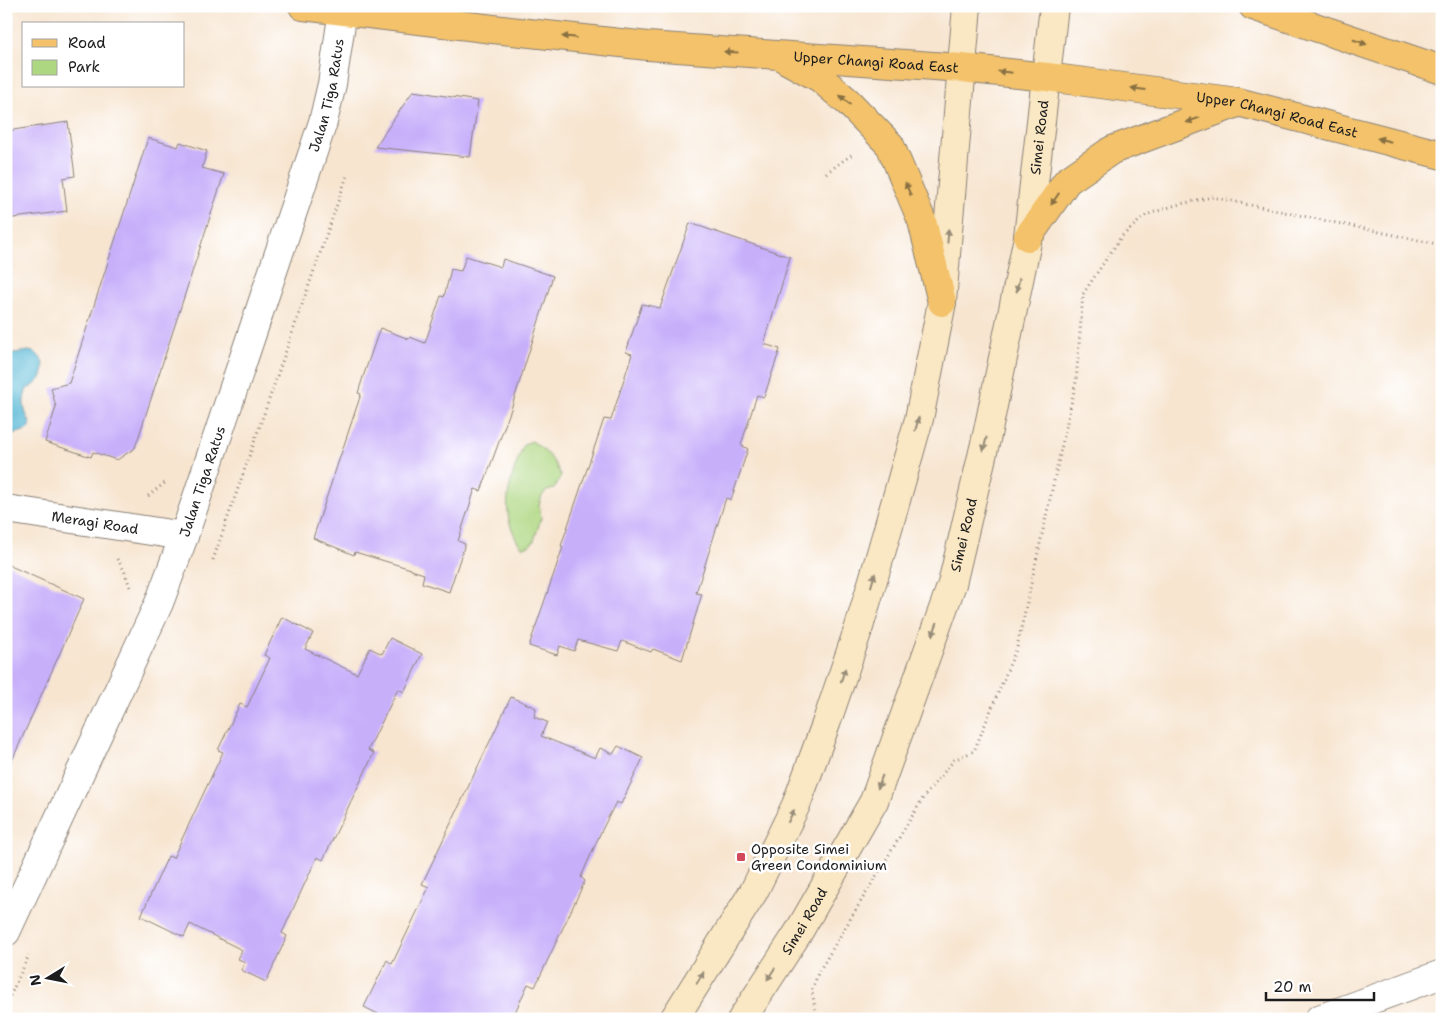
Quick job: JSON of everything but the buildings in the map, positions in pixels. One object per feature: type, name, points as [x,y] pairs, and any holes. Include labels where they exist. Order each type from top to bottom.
[{"type":"main road","name":"Upper Changi Road East","points":[[304,6],[629,44],[962,68],[1238,102],[1442,155]]},
{"type":"main road","points":[[674,1019],[754,891],[800,796],[846,665],[884,544],[919,419],[942,302],[967,6]]},
{"type":"main road","name":"Simei Road","points":[[742,1019],[798,933],[874,800],[952,584],[987,435],[1028,237],[1054,6]]},
{"type":"main road","points":[[1253,6],[1442,70]]},
{"type":"main road","points":[[779,55],[820,78],[854,108],[890,145],[922,221],[942,302]]},
{"type":"main road","points":[[1028,237],[1067,181],[1112,150],[1238,102]]},
{"type":"street","name":"Jalan Tiga Ratus","points":[[6,932],[159,603],[184,536],[323,122],[332,84],[343,10]]},
{"type":"street","name":"Meragi Road","points":[[6,509],[184,536]]},
{"type":"street","points":[[1319,1019],[1442,974]]},
{"type":"path","points":[[817,1019],[812,991],[818,973],[923,798],[954,760],[974,751],[1017,647],[1076,382],[1083,294],[1120,237],[1146,215],[1176,205],[1212,197],[1442,246]]},
{"type":"path","points":[[143,497],[150,496],[168,480]]},
{"type":"path","points":[[112,553],[124,570],[130,588]]},
{"type":"green space","points":[[532,441],[550,456],[561,476],[554,489],[546,491],[542,496],[539,505],[541,518],[534,541],[529,546],[522,547],[516,539],[510,523],[508,511],[509,489],[524,444]]},
{"type":"water","points":[[29,351],[40,357],[44,368],[41,378],[36,384],[27,389],[25,396],[25,409],[30,427],[26,430],[6,435],[6,354]]},
{"type":"place","name":"Opposite Simei Green Condominium","points":[[741,857]]}]
